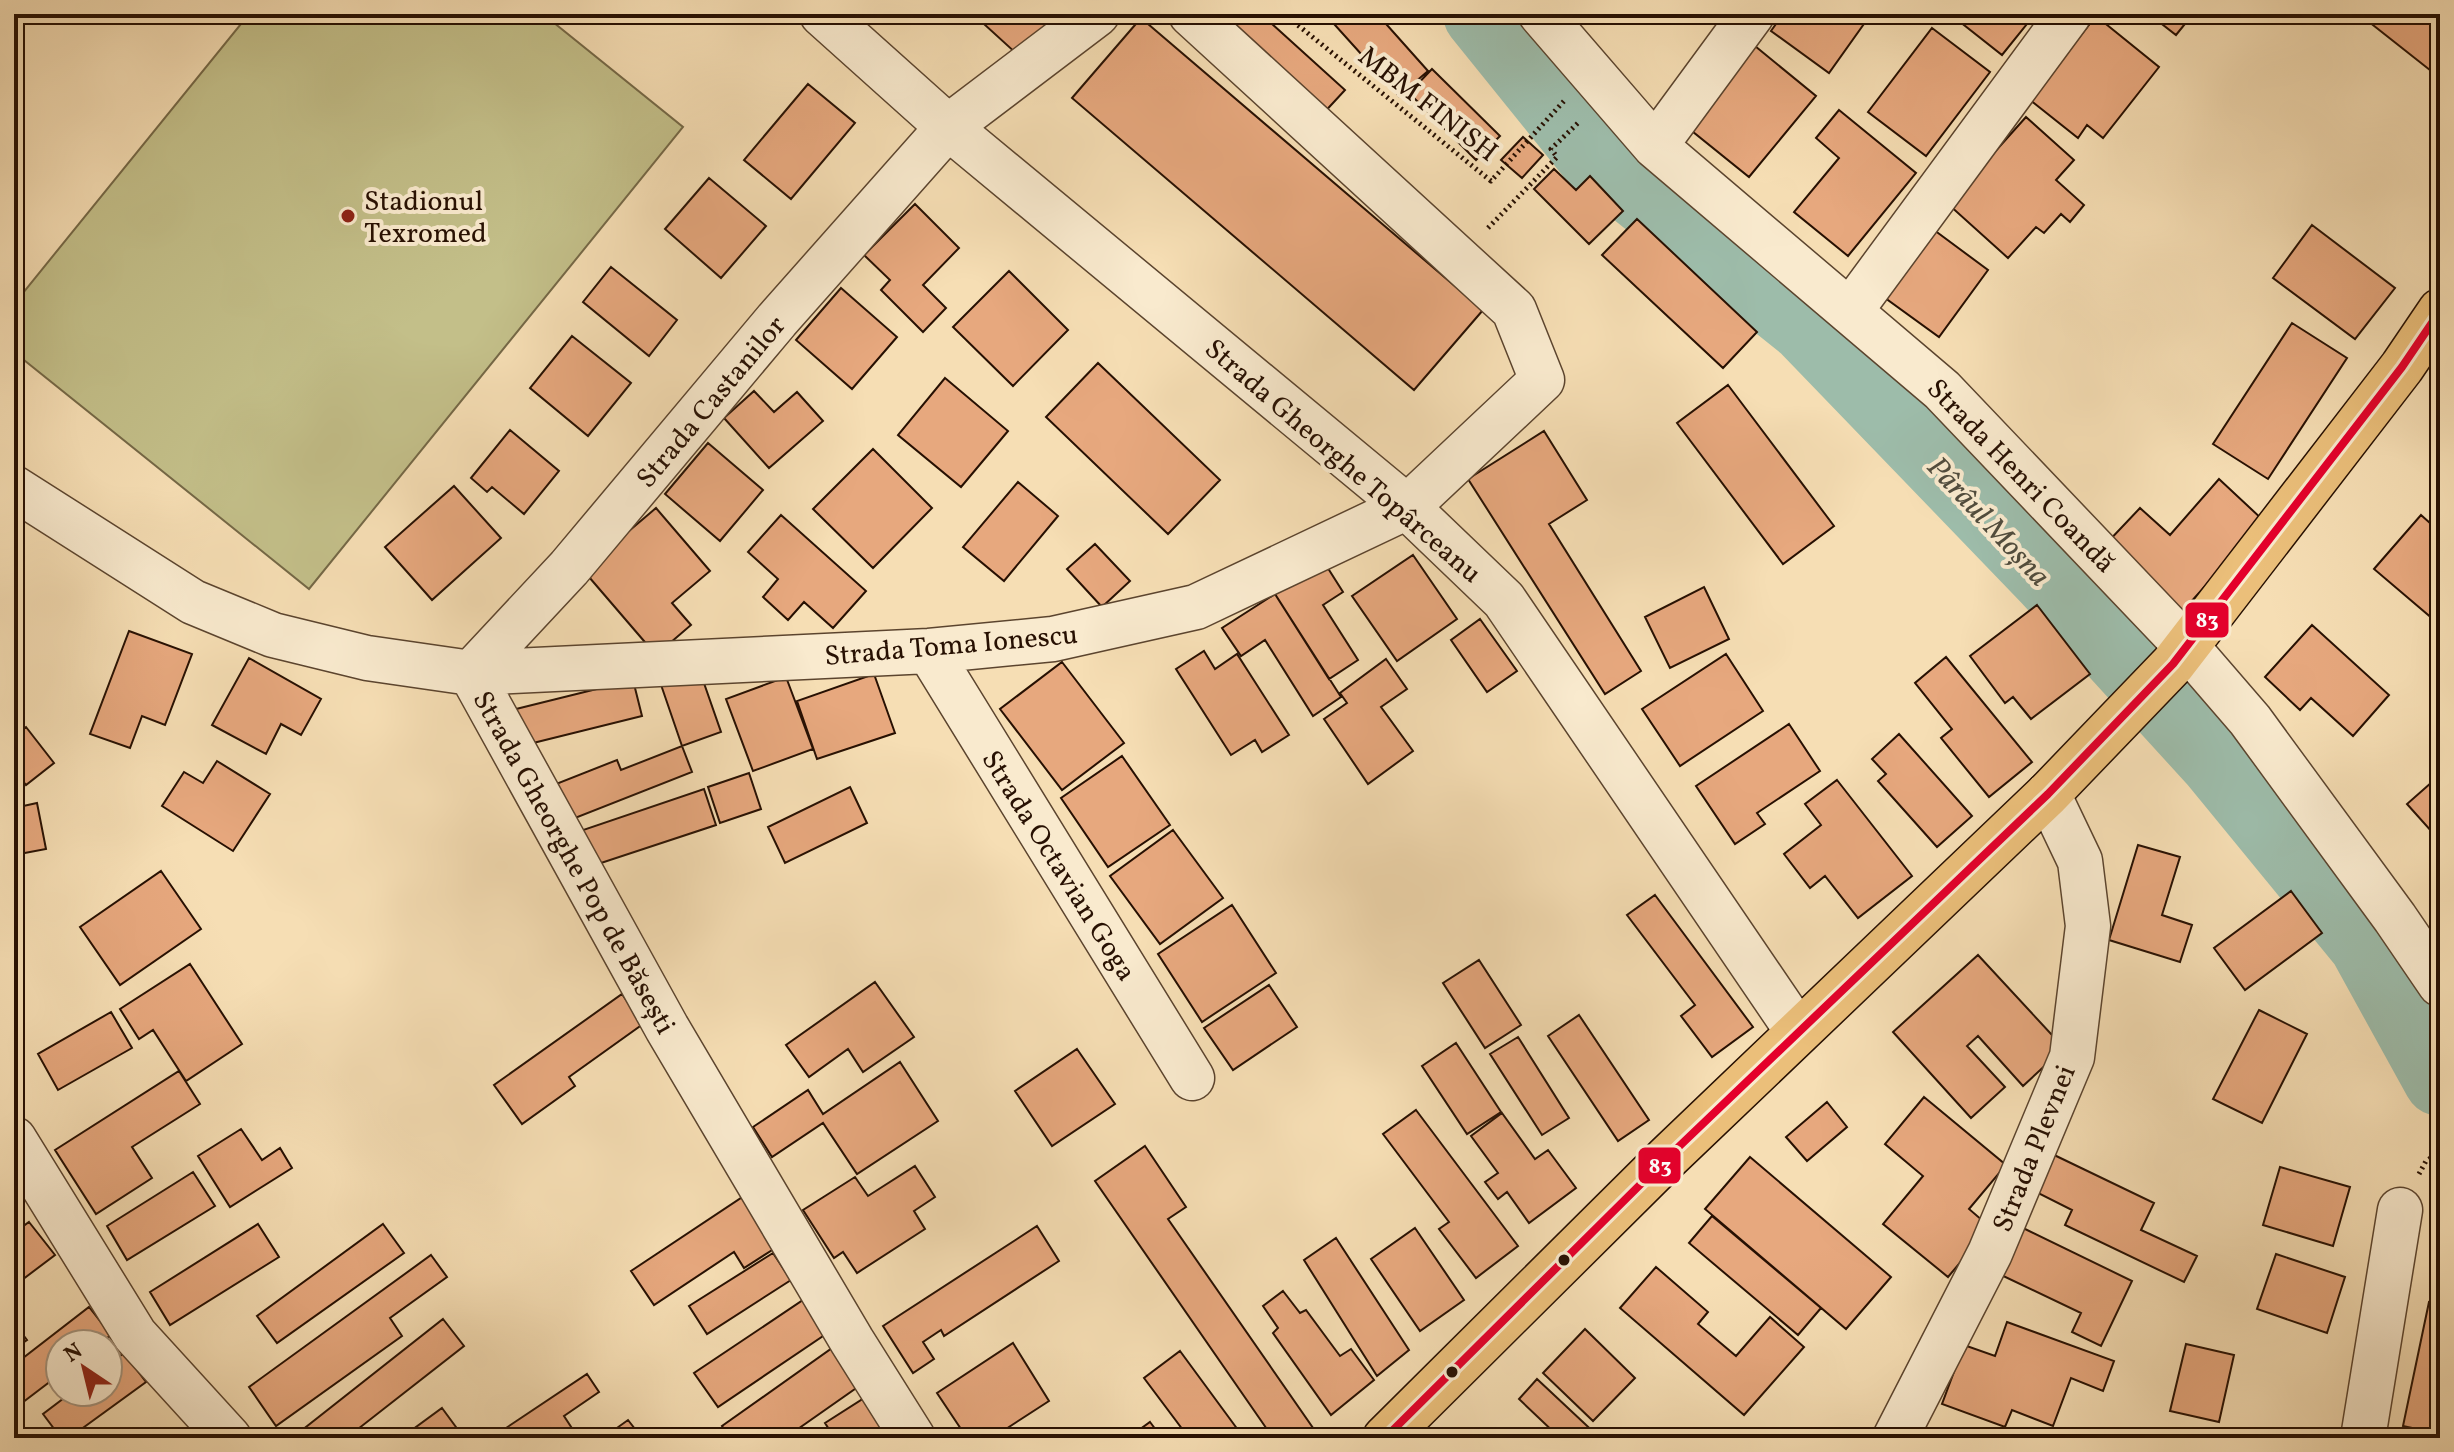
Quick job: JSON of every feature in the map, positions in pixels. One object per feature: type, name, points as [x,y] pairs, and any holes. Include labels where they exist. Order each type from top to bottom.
[{"type":"main road","points":[[1385,1438],[1668,1157],[2048,794],[2180,656],[2402,367],[2440,311]]},
{"type":"street","name":"Strada Gheorghe Topârceanu","points":[[822,14],[948,127],[1407,507],[1504,600],[1798,1032]]},
{"type":"street","name":"Strada Castanilor","points":[[471,673],[569,568],[777,320],[948,127],[1097,14]]},
{"type":"street","name":"Strada Toma Ionescu","points":[[471,673],[929,651],[1053,639],[1196,607],[1407,507],[1542,380],[1514,310],[1191,14]]},
{"type":"street","name":"Strada Henri Coandă","points":[[1541,14],[1655,146],[1942,390],[2180,656],[2250,720],[2440,984]]},
{"type":"street","points":[[1655,146],[1752,14]]},
{"type":"street","points":[[1851,310],[2069,14]]},
{"type":"street","name":"Strada Gheorghe Pop de Băsești","points":[[14,488],[193,602],[273,635],[367,658],[471,673],[667,1028],[852,1341],[913,1438]]},
{"type":"street","name":"Strada Octavian Goga","points":[[929,651],[1192,1078]]},
{"type":"street","name":"Strada Plevnei","points":[[1895,1438],[1990,1253],[2072,1057],[2088,926],[2080,861],[2048,794]]},
{"type":"street","points":[[14,1139],[135,1335],[229,1438]]},
{"type":"street","points":[[2363,1438],[2400,1210]]},
{"type":"path","name":"MBM FINISH","points":[[1284,14],[1491,181],[1564,100]]},
{"type":"path","points":[[1505,211],[1557,157],[1551,149],[1583,118]]},
{"type":"path","points":[[2426,1161],[2440,1152]]},
{"type":"shaded area","name":"Stadionul Texromed","points":[[249,14],[543,14],[683,127],[309,589],[14,352],[14,304]]},
{"type":"building","points":[[973,14],[1056,14],[1018,55]]},
{"type":"building","points":[[1206,14],[1261,14],[1345,90],[1320,117]]},
{"type":"building","points":[[1325,14],[1399,14],[1387,25],[1428,71],[1399,96]]},
{"type":"building","points":[[1783,14],[1871,14],[1829,73],[1771,31]]},
{"type":"building","points":[[1950,14],[2035,14],[2002,55]]},
{"type":"building","points":[[2149,14],[2193,14],[2176,35]]},
{"type":"building","points":[[2359,14],[2440,14],[2440,78]]},
{"type":"building","points":[[2096,16],[2159,67],[2103,138],[2087,125],[2078,138],[2030,100]]},
{"type":"building","points":[[1141,18],[1483,310],[1414,390],[1072,98]]},
{"type":"building","points":[[1932,28],[1990,72],[1926,156],[1868,112]]},
{"type":"building","points":[[1755,46],[1816,96],[1749,177],[1687,127]]},
{"type":"building","points":[[1432,69],[1500,136],[1476,160],[1409,93]]},
{"type":"building","points":[[808,84],[855,123],[791,199],[744,160]]},
{"type":"building","points":[[1839,110],[1916,173],[1848,256],[1794,212],[1839,158],[1816,138]]},
{"type":"building","points":[[2026,117],[2074,160],[2056,180],[2084,205],[2070,222],[2061,214],[2044,233],[2036,227],[2008,258],[1948,204]]},
{"type":"building","points":[[1523,137],[1543,155],[1522,178],[1501,160]]},
{"type":"building","points":[[1554,169],[1576,190],[1590,176],[1623,211],[1589,244],[1534,189]]},
{"type":"building","points":[[709,178],[766,226],[721,278],[665,229]]},
{"type":"building","points":[[915,204],[959,248],[923,285],[946,308],[923,332],[881,290],[890,280],[864,255]]},
{"type":"building","points":[[1637,219],[1757,332],[1723,368],[1602,255]]},
{"type":"building","points":[[2312,225],[2395,288],[2355,339],[2273,278]]},
{"type":"building","points":[[1930,227],[1988,270],[1939,337],[1881,295]]},
{"type":"building","points":[[611,267],[677,320],[649,356],[583,302]]},
{"type":"building","points":[[1009,271],[1068,330],[1013,386],[953,327]]},
{"type":"building","points":[[841,288],[897,337],[852,389],[796,340]]},
{"type":"building","points":[[2292,323],[2347,358],[2268,479],[2213,444]]},
{"type":"building","points":[[572,336],[631,383],[588,436],[530,388]]},
{"type":"building","points":[[1098,363],[1220,480],[1168,534],[1046,417]]},
{"type":"building","points":[[945,378],[1008,431],[961,487],[898,435]]},
{"type":"building","points":[[1728,385],[1834,526],[1783,564],[1677,423]]},
{"type":"building","points":[[754,391],[774,412],[797,392],[823,421],[769,468],[724,418]]},
{"type":"building","points":[[510,430],[559,471],[524,514],[492,487],[487,492],[471,478]]},
{"type":"building","points":[[1544,431],[1587,500],[1549,524],[1641,671],[1605,694],[1468,479]]},
{"type":"building","points":[[708,443],[763,490],[720,541],[665,494]]},
{"type":"building","points":[[873,449],[932,508],[873,568],[813,509]]},
{"type":"building","points":[[2219,479],[2264,521],[2180,614],[2104,546],[2140,508],[2170,535]]},
{"type":"building","points":[[1018,482],[1058,516],[1004,581],[963,547]]},
{"type":"building","points":[[454,486],[501,538],[432,600],[385,547]]},
{"type":"building","points":[[656,508],[710,571],[672,603],[691,625],[656,655],[583,570]]},
{"type":"building","points":[[781,515],[866,591],[833,628],[804,602],[788,620],[763,597],[778,579],[748,552]]},
{"type":"building","points":[[2421,515],[2440,532],[2440,625],[2374,569]]},
{"type":"building","points":[[1095,544],[1130,581],[1102,607],[1067,569]]},
{"type":"building","points":[[1413,555],[1457,619],[1397,661],[1352,596]]},
{"type":"building","points":[[1324,562],[1343,592],[1323,605],[1358,660],[1329,679],[1275,594]]},
{"type":"building","points":[[1704,587],[1729,639],[1670,668],[1645,617]]},
{"type":"building","points":[[1275,594],[1341,697],[1313,716],[1265,640],[1241,656],[1222,628]]},
{"type":"building","points":[[2037,605],[2090,674],[2031,719],[2013,697],[2005,703],[1970,656]]},
{"type":"building","points":[[1480,619],[1517,671],[1487,692],[1451,640]]},
{"type":"building","points":[[2312,625],[2389,695],[2353,736],[2311,698],[2300,710],[2265,677]]},
{"type":"building","points":[[129,631],[192,654],[165,725],[142,716],[130,748],[90,734]]},
{"type":"building","points":[[1204,651],[1215,669],[1237,654],[1289,735],[1262,752],[1255,740],[1231,755],[1176,669]]},
{"type":"building","points":[[1726,654],[1763,711],[1680,766],[1642,709]]},
{"type":"building","points":[[1946,657],[2032,762],[1989,797],[1941,738],[1952,729],[1915,683]]},
{"type":"building","points":[[249,658],[321,699],[301,735],[281,724],[266,754],[212,725]]},
{"type":"building","points":[[1386,659],[1407,689],[1381,707],[1413,751],[1368,784],[1324,719],[1347,703],[1340,693]]},
{"type":"building","points":[[1062,662],[1124,743],[1062,790],[1000,709]]},
{"type":"building","points":[[698,666],[721,732],[682,746],[659,679]]},
{"type":"building","points":[[874,674],[895,733],[817,759],[797,701]]},
{"type":"building","points":[[786,677],[813,749],[753,771],[726,699]]},
{"type":"building","points":[[633,680],[642,716],[521,746],[512,710]]},
{"type":"building","points":[[1789,724],[1820,771],[1757,813],[1765,824],[1735,844],[1696,786]]},
{"type":"building","points":[[26,727],[54,763],[26,785],[14,773],[14,735]]},
{"type":"building","points":[[1899,734],[1972,816],[1937,847],[1878,781],[1886,774],[1872,759]]},
{"type":"building","points":[[682,746],[692,772],[570,820],[556,784],[617,760],[621,770]]},
{"type":"building","points":[[1122,756],[1170,825],[1108,867],[1061,798]]},
{"type":"building","points":[[217,761],[270,794],[233,851],[162,806],[184,772],[203,783]]},
{"type":"building","points":[[749,773],[761,809],[720,823],[708,787]]},
{"type":"building","points":[[2440,775],[2440,841],[2407,804]]},
{"type":"building","points":[[1837,780],[1912,876],[1858,918],[1825,876],[1810,888],[1784,854],[1821,825],[1805,804]]},
{"type":"building","points":[[850,787],[867,823],[785,863],[768,827]]},
{"type":"building","points":[[704,789],[716,825],[595,865],[583,830]]},
{"type":"building","points":[[37,803],[46,849],[14,855],[14,808]]},
{"type":"building","points":[[1173,830],[1223,898],[1160,944],[1110,876]]},
{"type":"building","points":[[2138,845],[2180,857],[2162,915],[2192,925],[2180,962],[2109,940]]},
{"type":"building","points":[[161,871],[201,929],[120,985],[80,927]]},
{"type":"building","points":[[2291,891],[2322,933],[2245,990],[2214,948]]},
{"type":"building","points":[[1655,895],[1753,1027],[1712,1057],[1681,1016],[1695,1005],[1627,915]]},
{"type":"building","points":[[1232,905],[1276,973],[1202,1022],[1158,954]]},
{"type":"building","points":[[1978,955],[2064,1048],[2023,1086],[1978,1036],[1967,1046],[2005,1087],[1971,1118],[1893,1032]]},
{"type":"building","points":[[1479,960],[1521,1025],[1485,1048],[1443,983]]},
{"type":"building","points":[[190,964],[242,1044],[186,1081],[153,1030],[139,1039],[120,1009]]},
{"type":"building","points":[[875,982],[914,1037],[863,1072],[848,1049],[809,1077],[786,1045]]},
{"type":"building","points":[[1269,985],[1297,1027],[1233,1070],[1204,1028]]},
{"type":"building","points":[[622,994],[643,1024],[569,1077],[575,1086],[522,1124],[494,1085]]},
{"type":"building","points":[[2259,1010],[2307,1034],[2262,1123],[2213,1099]]},
{"type":"building","points":[[111,1012],[132,1048],[58,1090],[38,1054]]},
{"type":"building","points":[[1579,1015],[1649,1120],[1618,1141],[1548,1036]]},
{"type":"building","points":[[1518,1037],[1569,1118],[1542,1135],[1490,1054]]},
{"type":"building","points":[[1456,1043],[1501,1112],[1467,1134],[1422,1066]]},
{"type":"building","points":[[1077,1049],[1115,1104],[1052,1146],[1015,1091]]},
{"type":"building","points":[[900,1062],[938,1121],[857,1174],[823,1123],[772,1157],[753,1127],[808,1090],[823,1114]]},
{"type":"building","points":[[179,1071],[200,1104],[132,1147],[152,1178],[96,1214],[55,1150]]},
{"type":"building","points":[[1924,1097],[2006,1165],[1969,1209],[1990,1227],[1948,1277],[1883,1224],[1923,1176],[1885,1144]]},
{"type":"building","points":[[1827,1102],[1847,1127],[1807,1161],[1786,1137]]},
{"type":"building","points":[[1416,1110],[1518,1246],[1476,1278],[1439,1229],[1449,1222],[1383,1134]]},
{"type":"building","points":[[1502,1113],[1535,1159],[1548,1150],[1576,1188],[1529,1223],[1507,1192],[1498,1199],[1485,1182],[1498,1173],[1471,1136]]},
{"type":"building","points":[[241,1129],[262,1160],[280,1148],[292,1168],[230,1207],[198,1156]]},
{"type":"building","points":[[1145,1146],[1186,1207],[1168,1219],[1320,1438],[1267,1438],[1271,1435],[1095,1181]]},
{"type":"building","points":[[2050,1153],[2154,1203],[2141,1230],[2197,1256],[2184,1282],[2065,1225],[2072,1210],[2032,1190]]},
{"type":"building","points":[[1750,1157],[1891,1277],[1846,1329],[1705,1209]]},
{"type":"building","points":[[915,1166],[935,1197],[914,1211],[925,1229],[857,1273],[843,1252],[834,1258],[803,1210],[855,1177],[868,1196]]},
{"type":"building","points":[[2280,1167],[2350,1187],[2333,1246],[2263,1225]]},
{"type":"building","points":[[193,1172],[215,1206],[127,1260],[107,1226]]},
{"type":"building","points":[[744,1196],[777,1247],[744,1268],[734,1252],[654,1305],[631,1271]]},
{"type":"building","points":[[1712,1216],[1821,1308],[1798,1335],[1689,1243]]},
{"type":"building","points":[[29,1222],[55,1255],[14,1286],[14,1233]]},
{"type":"building","points":[[258,1224],[279,1257],[170,1325],[150,1292]]},
{"type":"building","points":[[383,1224],[404,1253],[277,1343],[257,1316]]},
{"type":"building","points":[[1037,1226],[1059,1261],[944,1336],[941,1330],[923,1342],[934,1359],[913,1373],[883,1326]]},
{"type":"building","points":[[2021,1227],[2132,1281],[2101,1346],[2072,1332],[2081,1313],[1999,1274]]},
{"type":"building","points":[[1415,1228],[1464,1300],[1420,1331],[1371,1259]]},
{"type":"building","points":[[1336,1238],[1409,1350],[1377,1376],[1304,1260]]},
{"type":"building","points":[[773,1253],[791,1280],[707,1334],[689,1306]]},
{"type":"building","points":[[2276,1254],[2345,1277],[2327,1333],[2257,1309]]},
{"type":"building","points":[[431,1255],[447,1277],[390,1318],[402,1336],[276,1426],[249,1387]]},
{"type":"building","points":[[1656,1267],[1708,1312],[1698,1324],[1736,1356],[1770,1317],[1804,1347],[1744,1415],[1620,1308]]},
{"type":"building","points":[[1283,1291],[1300,1313],[1306,1310],[1340,1356],[1351,1349],[1374,1380],[1331,1415],[1273,1333],[1278,1328],[1263,1306]]},
{"type":"building","points":[[806,1298],[829,1332],[718,1407],[694,1373]]},
{"type":"building","points":[[2429,1302],[2440,1304],[2440,1434],[2403,1426]]},
{"type":"building","points":[[89,1307],[106,1328],[62,1328]]},
{"type":"building","points":[[443,1319],[464,1346],[349,1436],[351,1438],[292,1438]]},
{"type":"building","points":[[2007,1322],[2114,1361],[2103,1391],[2071,1378],[2053,1426],[2012,1410],[2005,1427],[1942,1404],[1964,1345],[1995,1356]]},
{"type":"building","points":[[14,1323],[27,1340],[14,1349]]},
{"type":"building","points":[[1585,1329],[1635,1378],[1593,1421],[1543,1373]]},
{"type":"building","points":[[44,1342],[44,1386],[14,1409],[14,1365]]},
{"type":"building","points":[[1013,1343],[1049,1401],[992,1438],[967,1438],[937,1393]]},
{"type":"building","points":[[2186,1344],[2234,1355],[2219,1422],[2170,1411]]},
{"type":"building","points":[[835,1346],[862,1384],[785,1438],[730,1438],[722,1426]]},
{"type":"building","points":[[1180,1351],[1241,1434],[1236,1438],[1189,1438],[1144,1378]]},
{"type":"building","points":[[124,1353],[146,1382],[124,1398]]},
{"type":"building","points":[[587,1374],[599,1392],[564,1416],[577,1436],[574,1438],[491,1438]]},
{"type":"building","points":[[1537,1379],[1600,1438],[1560,1438],[1519,1399]]},
{"type":"building","points":[[869,1395],[896,1438],[826,1438],[832,1434],[825,1423]]},
{"type":"building","points":[[51,1408],[110,1408],[69,1438],[61,1438],[43,1414]]},
{"type":"building","points":[[442,1408],[464,1438],[401,1438]]},
{"type":"building","points":[[628,1420],[642,1438],[603,1438]]},
{"type":"building","points":[[1150,1422],[1162,1438],[1128,1438]]},
{"type":"waterway","name":"Pârâul Moșna","points":[[1480,14],[1596,158],[1806,326],[2048,577],[2216,761],[2365,943],[2440,1079]]},
{"type":"transit line","name":"83","points":[[1385,1438],[1668,1157],[2048,794],[2173,664],[2402,367],[2440,311]]},
{"type":"place","name":"Stadionul Texromed","points":[[348,216]]}]
